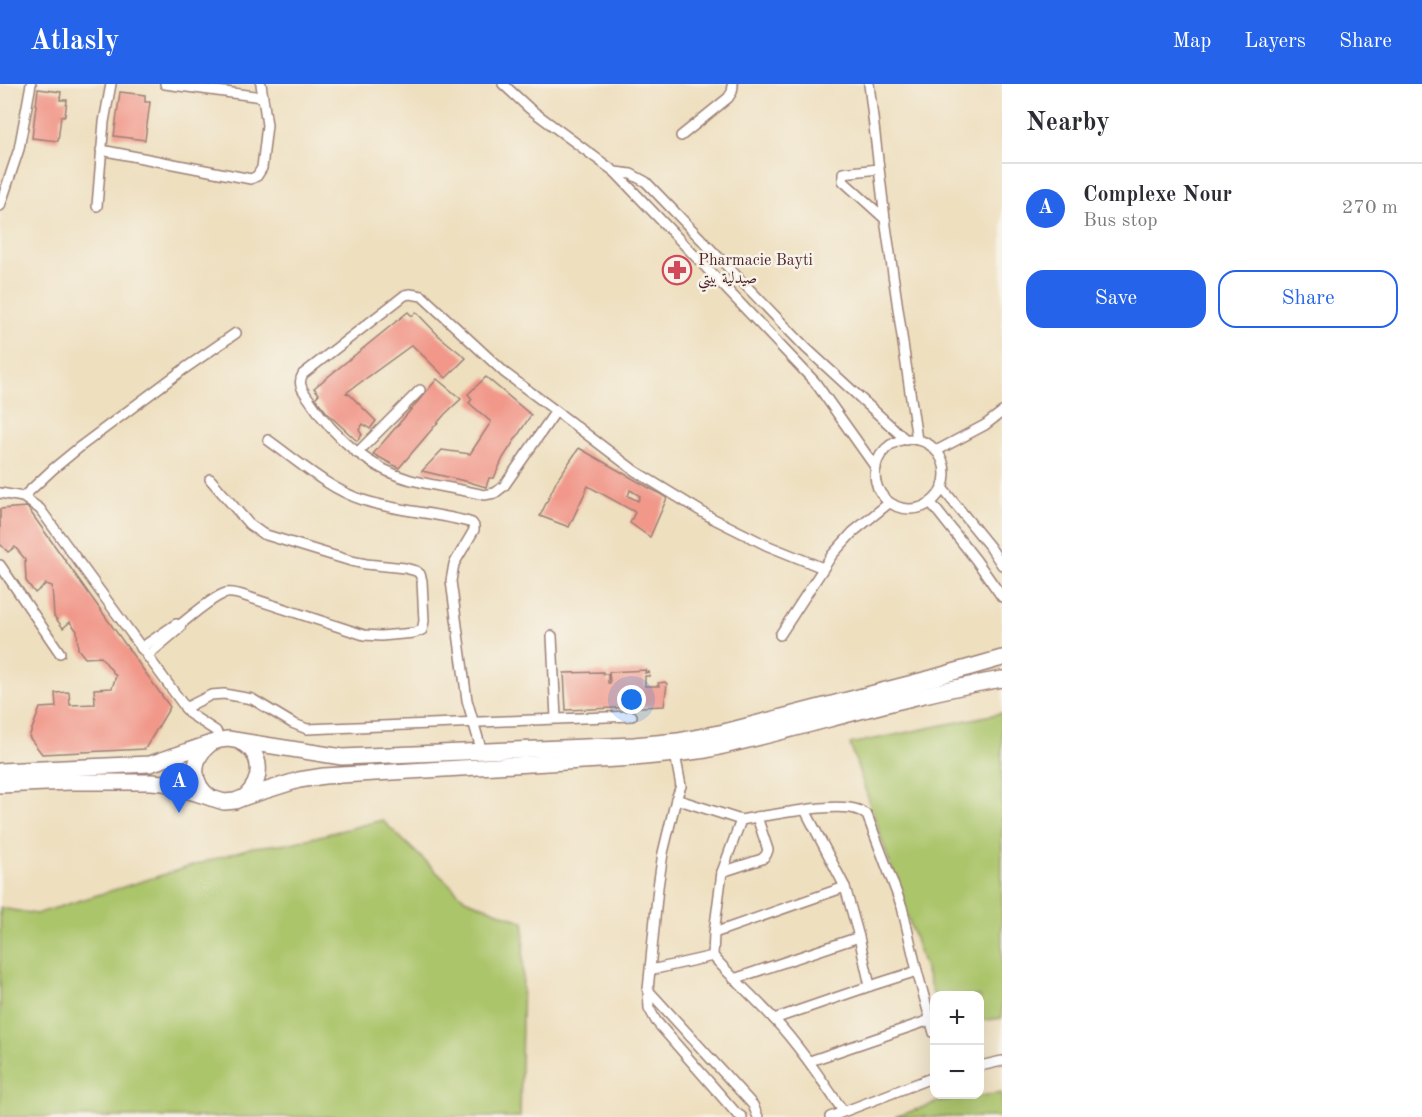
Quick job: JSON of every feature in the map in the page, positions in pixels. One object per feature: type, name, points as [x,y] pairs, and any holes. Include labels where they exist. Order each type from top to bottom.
[{"type":"main road","points":[[0,771],[150,764],[228,739],[342,757],[634,745],[678,741],[702,737],[1002,658]]},
{"type":"main road","points":[[0,785],[151,782],[164,783],[224,802],[235,801],[299,780],[324,776],[675,754],[729,745],[928,694],[1002,679]]},
{"type":"main road","points":[[237,740],[250,748],[255,755],[259,770],[255,785],[245,797]]},
{"type":"main road","points":[[213,799],[202,790],[195,771],[202,751],[216,741]]},
{"type":"street","points":[[0,206],[2,193],[19,149],[31,84]]},
{"type":"street","points":[[97,206],[104,122],[111,84]]},
{"type":"street","points":[[165,84],[262,97]]},
{"type":"street","points":[[101,150],[251,178],[257,176],[262,168],[267,125],[261,84]]},
{"type":"street","points":[[503,84],[530,109],[615,172],[815,382],[876,468]]},
{"type":"street","points":[[681,136],[729,98],[732,84]]},
{"type":"street","points":[[869,84],[878,169],[917,440]]},
{"type":"street","points":[[878,169],[843,173],[842,176],[843,181],[885,219]]},
{"type":"street","points":[[615,172],[631,174],[646,182],[806,348],[906,440]]},
{"type":"street","points":[[672,233],[685,223]]},
{"type":"street","points":[[556,411],[504,486],[489,495],[408,479],[390,472],[357,453],[314,407],[301,386],[300,380],[306,372],[405,295],[422,296],[505,373],[556,411],[635,471],[712,518],[766,545],[823,568]]},
{"type":"street","points":[[22,497],[81,446],[236,333]]},
{"type":"street","points":[[357,453],[420,390]]},
{"type":"street","points":[[936,451],[984,425],[1002,412]]},
{"type":"street","points":[[268,440],[344,493],[387,507],[472,523],[474,530],[454,564],[451,581],[467,700],[483,752]]},
{"type":"street","points":[[917,440],[936,451],[942,460],[945,470],[943,489],[931,503],[917,509],[907,509],[898,507],[882,496],[877,487],[876,468],[879,457],[896,442],[917,440]]},
{"type":"street","points":[[141,648],[229,592],[364,635],[414,633],[422,630],[424,626],[422,581],[420,574],[416,571],[351,561],[263,534],[249,524],[210,479]]},
{"type":"street","points":[[943,489],[1002,565]]},
{"type":"street","points":[[0,493],[22,497],[40,509],[185,708],[190,714],[216,731],[216,741]]},
{"type":"street","points":[[780,635],[832,555],[853,532],[889,502]]},
{"type":"street","points":[[931,503],[1002,597]]},
{"type":"street","points":[[0,565],[60,653]]},
{"type":"street","points":[[147,656],[180,628],[181,624]]},
{"type":"street","points":[[552,636],[556,718]]},
{"type":"street","points":[[185,708],[211,695],[224,694],[252,699],[292,723],[307,729],[632,716]]},
{"type":"street","points":[[675,754],[681,786],[663,853],[658,887],[648,990],[649,1008],[656,1021],[736,1113],[742,1117]]},
{"type":"street","points":[[676,800],[741,820],[805,810],[840,808],[858,810],[867,815],[902,908],[930,1020],[810,1061]]},
{"type":"street","points":[[805,810],[845,887],[870,986]]},
{"type":"street","points":[[722,872],[762,859],[766,855],[768,850],[757,817]]},
{"type":"street","points":[[741,820],[722,872],[713,956],[774,1018],[810,1061],[843,1111]]},
{"type":"street","points":[[714,933],[845,887]]},
{"type":"street","points":[[734,979],[859,937]]},
{"type":"street","points":[[651,970],[713,956]]},
{"type":"street","points":[[774,1018],[917,971]]},
{"type":"street","points":[[648,990],[753,1105],[758,1117]]},
{"type":"street","points":[[984,1064],[1002,1061]]},
{"type":"street","points":[[830,1117],[930,1078]]},
{"type":"green space","points":[[1002,713],[1002,1018],[984,1020],[984,991],[932,991],[850,744]]},
{"type":"green space","points":[[382,820],[465,899],[524,922],[520,1117],[0,1117],[0,908],[36,914],[253,847],[292,843]]},
{"type":"green space","points":[[1002,1093],[1002,1117],[895,1117],[941,1101],[984,1099],[984,1095]]},
{"type":"building","points":[[38,89],[61,92],[60,100],[67,100],[65,116],[61,116],[58,141],[32,138]]},
{"type":"building","points":[[120,92],[145,95],[145,102],[150,102],[145,140],[114,136]]},
{"type":"building","points":[[408,312],[412,316],[416,312],[439,336],[466,358],[446,378],[412,345],[346,393],[376,421],[370,429],[363,424],[359,430],[362,435],[357,441],[328,414],[315,398],[319,394],[314,388]]},
{"type":"building","points":[[486,377],[531,415],[503,458],[494,478],[489,478],[486,487],[422,471],[442,450],[470,454],[491,422],[469,403],[472,399],[468,394]]},
{"type":"building","points":[[437,379],[461,399],[445,414],[399,468],[373,454]]},
{"type":"building","points":[[579,448],[667,498],[650,537],[630,523],[635,512],[588,486],[569,527],[540,516],[557,480]],"holes":[[[630,490],[640,496],[638,501],[628,496]]]},
{"type":"building","points":[[27,507],[170,707],[145,749],[42,754],[29,737],[40,708],[56,707],[55,693],[69,692],[70,705],[95,704],[94,689],[112,688],[116,676],[101,657],[85,658],[78,649],[77,631],[70,622],[63,628],[54,616],[52,586],[46,584],[35,593],[26,581],[25,559],[15,547],[8,552],[0,544],[0,509]]},
{"type":"building","points":[[646,670],[645,673],[649,672],[650,676],[645,676],[645,686],[659,686],[658,683],[665,682],[667,684],[664,706],[566,710],[564,673],[603,672],[603,674],[608,674],[608,683],[610,683],[609,672]]},
{"type":"place","name":"Pharmacie Bayti صيدلية بيتي","points":[[677,270]]},
{"type":"place","name":"Complexe Nour","points":[[179,813]]}]
